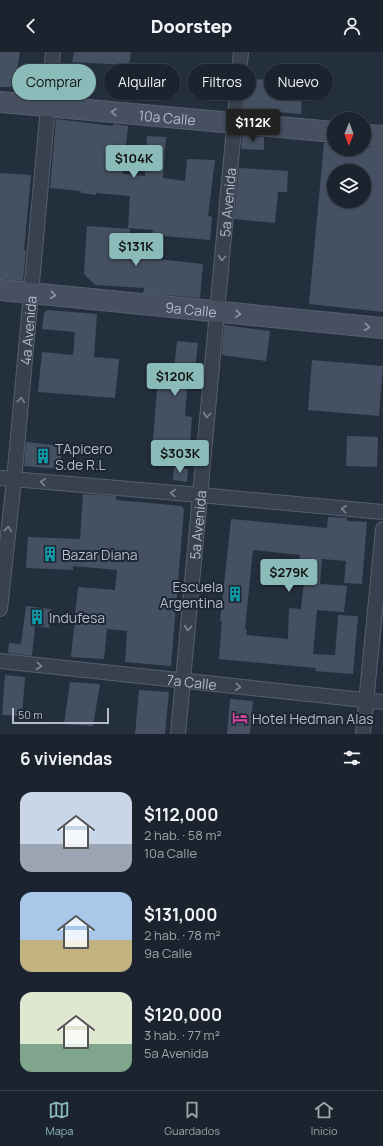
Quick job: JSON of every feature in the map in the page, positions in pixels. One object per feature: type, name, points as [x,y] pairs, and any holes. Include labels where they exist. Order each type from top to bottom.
[{"type":"main road","name":"10a Calle","points":[[0,102],[327,131]]},
{"type":"main road","points":[[371,135],[383,136]]},
{"type":"main road","name":"9a Calle","points":[[0,290],[383,328]]},
{"type":"street","name":"4a Avenida","points":[[0,610],[7,479],[31,293],[53,52]]},
{"type":"street","name":"5a Avenida","points":[[178,734],[241,52]]},
{"type":"street","points":[[7,479],[383,512]]},
{"type":"street","points":[[362,734],[383,529]]},
{"type":"street","name":"7a Calle","points":[[0,661],[383,702]]},
{"type":"building","points":[[0,52],[20,52],[18,64],[12,64],[12,87],[0,87]]},
{"type":"building","points":[[74,52],[131,52],[129,64],[72,62]]},
{"type":"building","points":[[256,79],[264,80],[264,100],[302,100],[301,114],[244,109],[245,100],[256,100]]},
{"type":"building","points":[[56,119],[113,126],[113,124],[128,126],[123,174],[145,176],[147,136],[166,137],[163,178],[185,181],[187,159],[215,160],[208,216],[212,217],[210,240],[152,235],[153,230],[128,228],[130,196],[96,193],[96,195],[81,193],[81,191],[50,188]]},
{"type":"building","points":[[242,135],[264,137],[264,150],[241,149]]},
{"type":"building","points":[[324,143],[327,143],[327,156],[371,156],[371,147],[383,147],[383,312],[309,304]]},
{"type":"building","points":[[239,168],[288,171],[287,192],[278,192],[275,223],[234,219]]},
{"type":"building","points":[[0,173],[31,175],[24,250],[26,250],[23,281],[0,279]]},
{"type":"building","points":[[87,226],[130,229],[129,256],[203,264],[200,298],[143,293],[144,288],[95,285],[84,274]]},
{"type":"building","points":[[47,310],[97,314],[94,357],[119,359],[115,398],[38,392],[42,352],[73,355],[75,332],[42,329],[44,313]]},
{"type":"building","points":[[224,325],[270,331],[266,361],[222,355]]},
{"type":"building","points":[[177,341],[198,343],[194,377],[188,376],[185,416],[192,417],[190,442],[153,440],[158,376],[173,377]]},
{"type":"building","points":[[312,360],[383,366],[379,416],[308,410]]},
{"type":"building","points":[[347,436],[378,437],[377,467],[346,466]]},
{"type":"building","name":"TApicero S.de R.L","points":[[26,442],[62,446],[60,469],[24,466]]},
{"type":"building","points":[[174,467],[188,469],[187,482],[173,480]]},
{"type":"building","points":[[83,494],[116,496],[116,500],[182,506],[184,510],[171,666],[125,662],[127,631],[107,629],[104,659],[71,657],[78,587],[115,590],[117,570],[73,566],[73,570],[26,568],[28,537],[80,539]]},
{"type":"building","points":[[328,517],[347,518],[347,521],[367,522],[362,584],[344,583],[346,561],[322,559],[320,584],[347,586],[344,612],[317,610],[313,654],[335,655],[338,615],[358,616],[353,674],[315,671],[316,668],[219,659],[222,621],[220,621],[231,519],[327,528]],"holes":[[[253,550],[300,555],[297,580],[304,581],[301,609],[289,608],[288,639],[246,635],[247,629],[245,629]]]},
{"type":"building","points":[[26,606],[51,609],[49,628],[35,626],[32,656],[8,653],[9,643],[21,644]]},
{"type":"building","points":[[5,675],[25,677],[22,716],[2,715]]},
{"type":"building","points":[[70,682],[100,684],[93,726],[64,724]]},
{"type":"building","points":[[139,690],[169,692],[165,734],[135,734]]},
{"type":"building","name":"Hotel Hedman Alas","points":[[230,699],[253,701],[250,734],[227,734]]},
{"type":"place","name":"TApicero S.de R.L","points":[[43,456]]},
{"type":"place","name":"Bazar Diana","points":[[50,554]]},
{"type":"place","name":"Escuela Argentina","points":[[235,594]]},
{"type":"place","name":"Indufesa","points":[[37,617]]},
{"type":"place","name":"Hotel Hedman Alas","points":[[240,718]]}]
